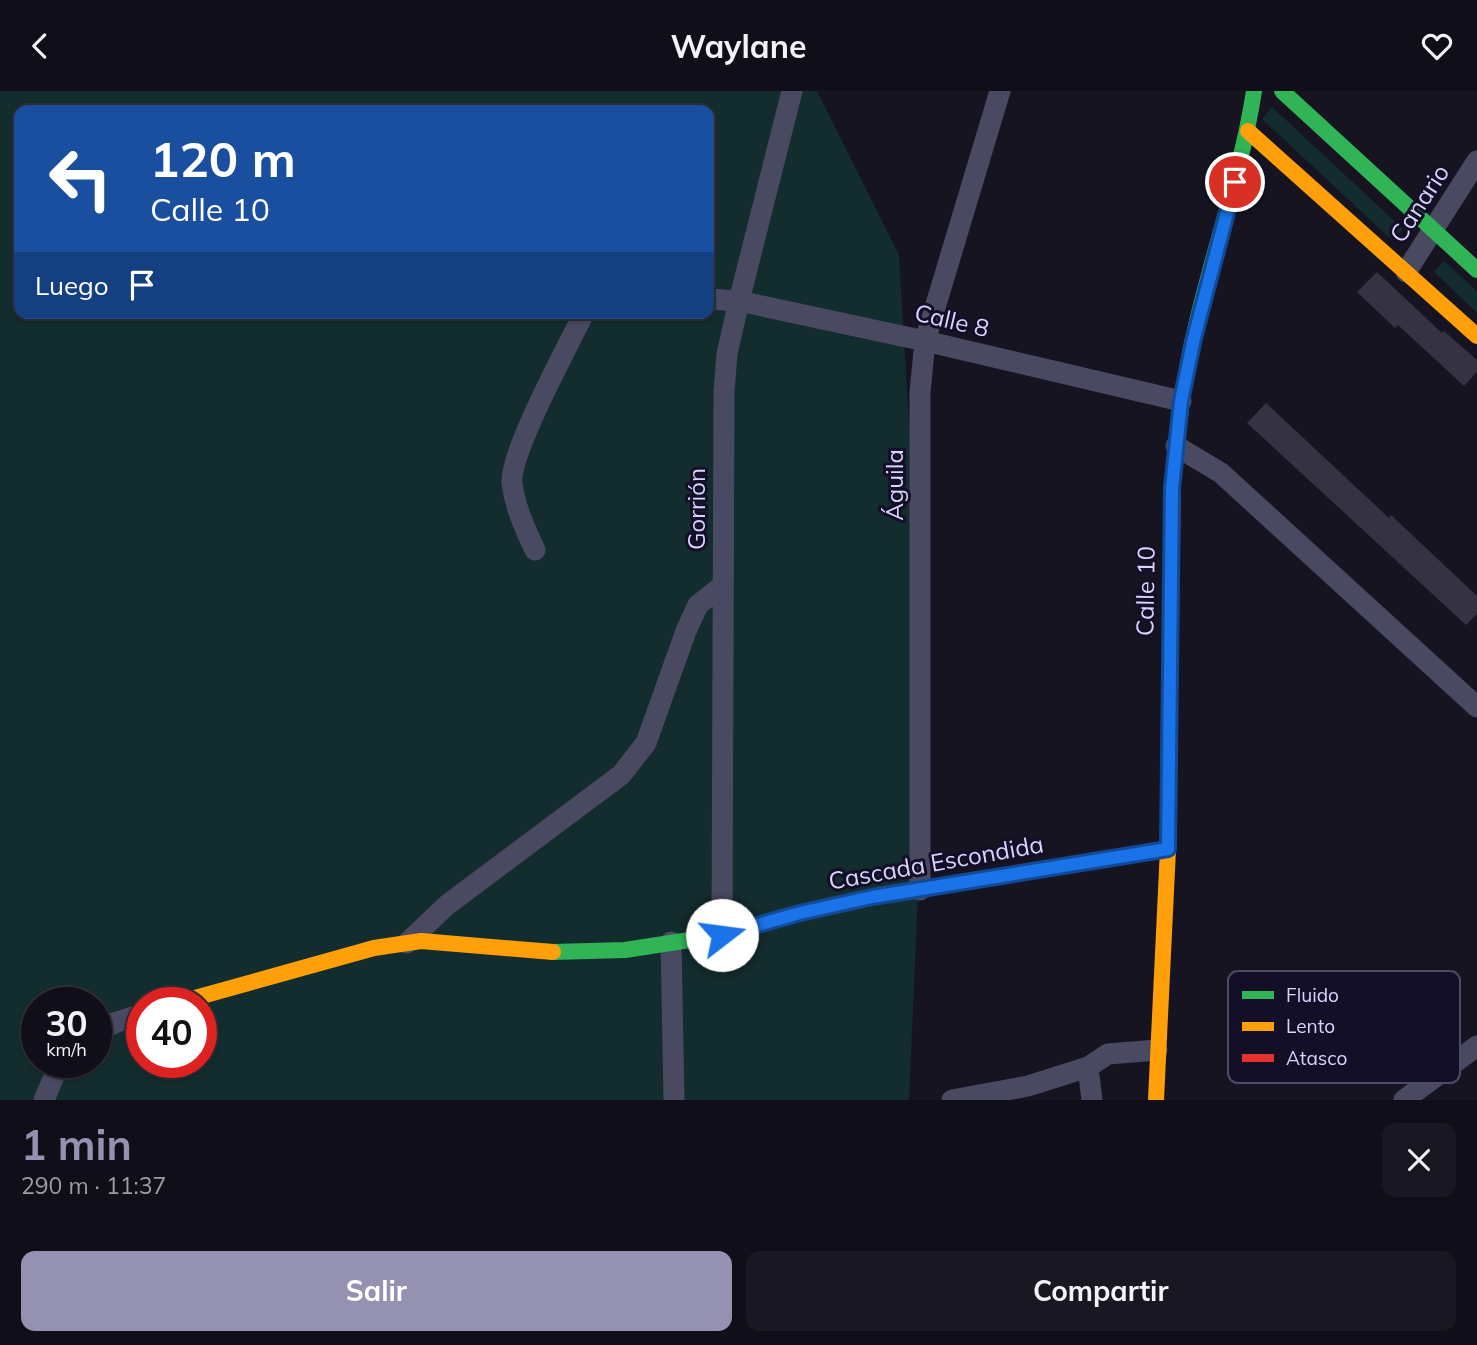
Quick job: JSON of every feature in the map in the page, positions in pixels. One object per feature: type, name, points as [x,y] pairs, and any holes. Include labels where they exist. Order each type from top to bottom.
[{"type":"street","name":"Gorrión","points":[[722,935],[722,586],[724,391],[727,354],[792,91]]},
{"type":"street","name":"Águila","points":[[920,890],[920,392],[925,341],[1000,91]]},
{"type":"street","name":"Calle 10","points":[[1156,1100],[1168,849],[1172,488],[1176,446],[1181,401],[1194,338],[1248,131],[1254,91]]},
{"type":"street","points":[[1282,91],[1477,270]]},
{"type":"street","points":[[1248,131],[1477,335]]},
{"type":"street","name":"Canario","points":[[1406,272],[1477,161]]},
{"type":"street","name":"Calle 8","points":[[714,299],[739,301],[925,341],[1181,401]]},
{"type":"street","points":[[535,550],[519,515],[511,481],[517,453],[580,319]]},
{"type":"street","points":[[1176,446],[1221,473],[1477,707]]},
{"type":"street","points":[[407,943],[447,905],[621,775],[646,743],[698,605],[722,586]]},
{"type":"street","name":"Cascada Escondida","points":[[217,992],[374,948],[407,943],[421,941],[549,953],[625,950],[722,935],[800,913],[920,890],[1168,849]]},
{"type":"street","points":[[671,942],[674,1100]]},
{"type":"street","points":[[1460,1059],[1477,1046]]},
{"type":"street","points":[[952,1100],[1028,1086],[1088,1067],[1108,1053],[1157,1050]]},
{"type":"street","points":[[1088,1067],[1092,1100]]},
{"type":"street","points":[[44,1100],[53,1078]]},
{"type":"street","points":[[1404,1100],[1427,1083]]},
{"type":"green space","points":[[0,91],[817,91],[899,255],[926,711],[909,1100],[0,1100]]},
{"type":"green space","points":[[1272,107],[1403,229],[1392,240],[1262,119]]},
{"type":"green space","points":[[1444,261],[1477,291],[1477,313],[1434,272]]},
{"type":"building","points":[[1377,272],[1442,333],[1444,331],[1477,360],[1477,372],[1464,386],[1398,325],[1395,328],[1357,292]]},
{"type":"building","points":[[1266,403],[1477,596],[1477,614],[1466,625],[1247,423]]},
{"type":"traffic: fast","points":[[1173,481],[1189,357],[1242,154],[1254,91]]},
{"type":"traffic: fast","points":[[1282,91],[1477,270]]},
{"type":"traffic: fast","points":[[553,952],[625,950],[722,935],[800,913],[872,897],[1168,849]]},
{"type":"traffic: slow","points":[[1248,131],[1477,336]]},
{"type":"traffic: slow","points":[[1156,1100],[1168,849],[1169,763]]},
{"type":"traffic: slow","points":[[217,992],[374,948],[421,941],[553,952]]},
{"type":"traffic: jam","points":[[1169,763],[1173,481]]},
{"type":"route","points":[[722,935],[800,913],[872,897],[1168,849],[1172,488],[1181,401],[1194,338],[1235,182]]}]
